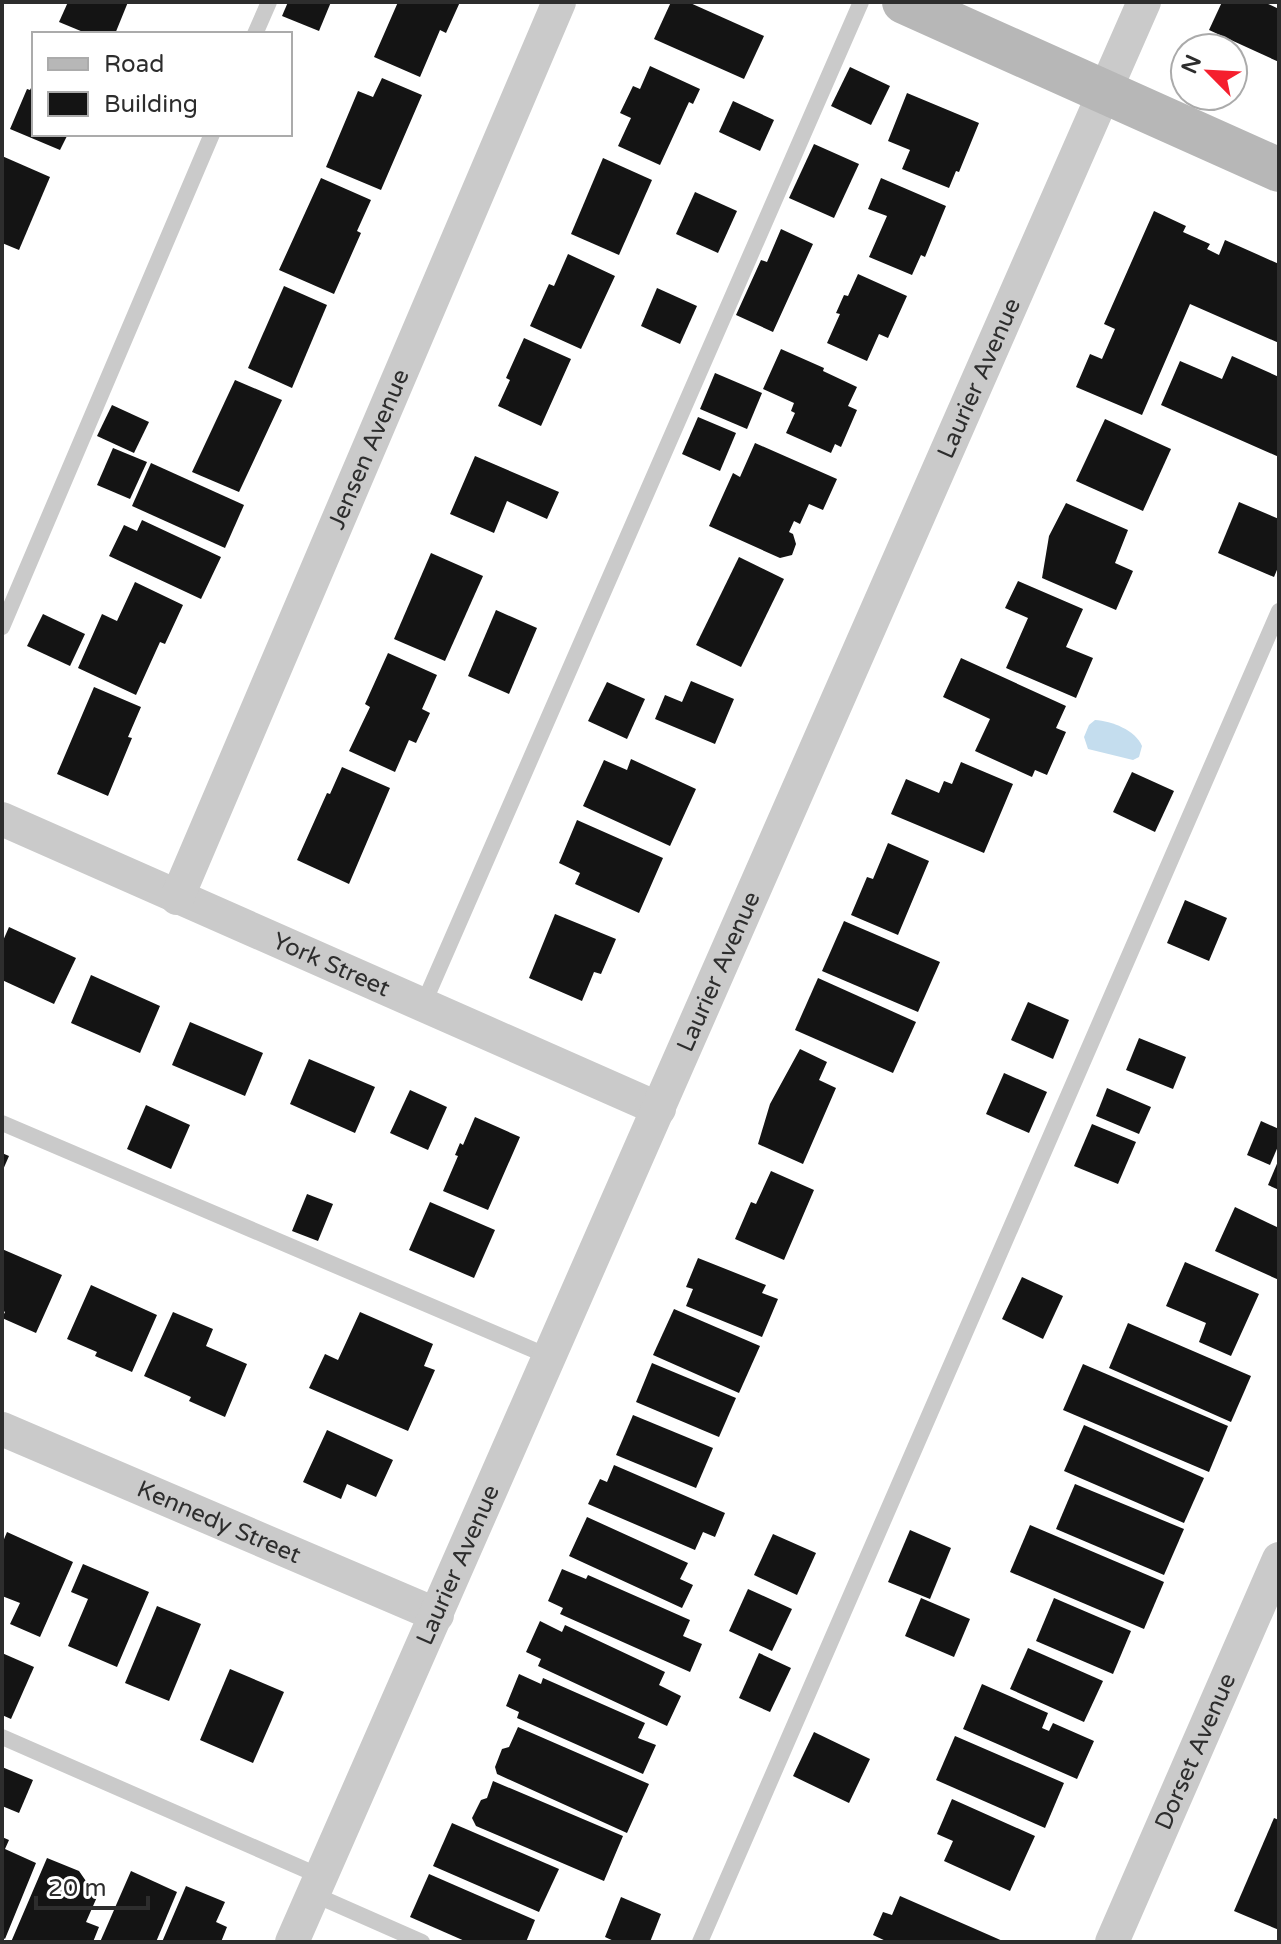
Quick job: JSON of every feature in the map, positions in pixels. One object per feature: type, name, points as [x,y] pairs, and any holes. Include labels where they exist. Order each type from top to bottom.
[{"type":"street","name":"Jensen Avenue","points":[[177,898],[559,2]]},
{"type":"street","points":[[904,2],[1279,170]]},
{"type":"street","name":"Laurier Avenue","points":[[292,1942],[1144,2]]},
{"type":"street","name":"York Street","points":[[2,819],[659,1109]]},
{"type":"street","name":"Kennedy Street","points":[[2,1429],[437,1615]]},
{"type":"street","name":"Dorset Avenue","points":[[1112,1942],[1279,1559]]},
{"type":"lane","points":[[256,32],[269,2]]},
{"type":"lane","points":[[423,1005],[861,2]]},
{"type":"lane","points":[[2,627],[211,136]]},
{"type":"lane","points":[[700,1942],[1279,611]]},
{"type":"lane","points":[[2,1123],[550,1357]]},
{"type":"lane","points":[[2,1737],[318,1886],[422,1942]]},
{"type":"water","points":[[1095,720],[1115,724],[1134,735],[1142,746],[1139,757],[1133,760],[1088,749],[1084,737]]},
{"type":"building","points":[[68,2],[128,2],[116,32],[83,32],[59,22]]},
{"type":"building","points":[[288,2],[331,2],[319,31],[282,16]]},
{"type":"building","points":[[398,2],[460,2],[446,33],[440,30],[420,77],[374,57]]},
{"type":"building","points":[[671,2],[688,2],[764,36],[744,79],[654,39]]},
{"type":"building","points":[[1222,2],[1264,2],[1279,9],[1279,62],[1249,48],[1249,32],[1209,30]]},
{"type":"building","points":[[650,66],[700,89],[693,104],[689,102],[660,165],[618,146],[631,118],[620,113],[633,86],[640,89]]},
{"type":"building","points":[[850,67],[890,86],[871,125],[831,106]]},
{"type":"building","points":[[382,78],[422,95],[381,190],[326,167],[358,91],[373,97]]},
{"type":"building","points":[[32,86],[32,136],[67,136],[60,150],[10,129],[27,89],[30,90]]},
{"type":"building","points":[[907,93],[979,123],[949,188],[902,169],[910,150],[888,141]]},
{"type":"building","points":[[733,101],[774,120],[760,151],[719,132]]},
{"type":"building","points":[[814,144],[859,164],[834,218],[789,198]]},
{"type":"building","points":[[2,156],[50,177],[19,250],[2,243]]},
{"type":"building","points":[[603,158],[652,180],[619,255],[571,234]]},
{"type":"building","points":[[321,178],[371,200],[357,231],[361,233],[334,294],[279,270]]},
{"type":"building","points":[[881,178],[946,206],[925,257],[921,255],[912,275],[869,257],[887,216],[868,209]]},
{"type":"building","points":[[695,192],[737,211],[718,253],[676,234]]},
{"type":"building","points":[[1154,211],[1186,226],[1183,232],[1210,244],[1207,249],[1219,255],[1225,240],[1279,264],[1279,343],[1190,304],[1142,415],[1076,387],[1090,354],[1102,359],[1115,329],[1104,324]]},
{"type":"building","points":[[781,229],[813,244],[773,332],[736,315],[761,260],[767,262]]},
{"type":"building","points":[[568,254],[615,276],[581,349],[530,326],[549,284],[554,286]]},
{"type":"building","points":[[858,274],[907,296],[888,338],[879,334],[867,361],[827,343],[840,314],[836,313],[844,295],[848,296]]},
{"type":"building","points":[[284,286],[327,305],[292,388],[248,368]]},
{"type":"building","points":[[657,288],[697,306],[680,344],[641,326]]},
{"type":"building","points":[[524,338],[571,359],[541,426],[498,406],[510,380],[506,378]]},
{"type":"building","points":[[781,349],[857,387],[848,406],[857,410],[841,447],[835,444],[831,453],[786,433],[795,413],[791,411],[794,403],[763,389]]},
{"type":"building","points":[[1232,356],[1279,377],[1279,457],[1161,405],[1180,361],[1222,379]]},
{"type":"building","points":[[715,373],[762,393],[747,429],[700,409]]},
{"type":"building","points":[[235,380],[282,400],[239,492],[192,472]]},
{"type":"building","points":[[112,405],[149,422],[134,453],[97,436]]},
{"type":"building","points":[[698,417],[736,433],[720,471],[682,454]]},
{"type":"building","points":[[1105,419],[1171,449],[1143,511],[1076,481]]},
{"type":"building","points":[[755,443],[837,479],[823,510],[809,504],[800,524],[794,521],[789,532],[793,534],[796,544],[792,555],[780,558],[709,526],[733,473],[740,477]]},
{"type":"building","points":[[113,448],[147,462],[130,499],[97,485]]},
{"type":"building","points":[[475,456],[559,492],[547,519],[507,501],[494,533],[450,514]]},
{"type":"building","points":[[151,463],[244,505],[225,548],[132,506]]},
{"type":"building","points":[[1239,502],[1279,519],[1279,565],[1274,577],[1218,553]]},
{"type":"building","points":[[1066,503],[1128,530],[1115,563],[1133,571],[1116,610],[1042,578],[1049,536]]},
{"type":"building","points":[[142,520],[221,557],[201,599],[109,556],[124,525],[137,531]]},
{"type":"building","points":[[431,553],[483,576],[445,661],[394,639]]},
{"type":"building","points":[[739,557],[784,579],[741,667],[696,645]]},
{"type":"building","points":[[1018,581],[1083,609],[1066,647],[1093,658],[1076,698],[1006,668],[1028,618],[1005,608]]},
{"type":"building","points":[[135,582],[183,605],[165,644],[160,642],[136,695],[78,668],[102,614],[117,621]]},
{"type":"building","points":[[496,610],[537,628],[509,694],[468,676]]},
{"type":"building","points":[[43,614],[85,634],[70,666],[27,646]]},
{"type":"building","points":[[388,653],[437,675],[422,709],[430,713],[416,743],[409,740],[395,772],[349,751],[370,707],[365,704]]},
{"type":"building","points":[[961,658],[1066,706],[1056,728],[1066,732],[1047,775],[1035,770],[1032,777],[975,751],[990,719],[943,697]]},
{"type":"building","points":[[691,681],[734,699],[715,744],[655,719],[665,695],[682,702]]},
{"type":"building","points":[[607,682],[645,699],[627,739],[588,721]]},
{"type":"building","points":[[94,687],[141,707],[108,796],[57,774]]},
{"type":"building","points":[[631,759],[696,789],[670,846],[583,806],[604,760],[627,770]]},
{"type":"building","points":[[961,762],[1013,784],[984,853],[891,814],[906,779],[939,793],[944,781],[952,784]]},
{"type":"building","points":[[342,767],[390,788],[349,884],[297,860]]},
{"type":"building","points":[[1132,772],[1174,791],[1155,832],[1113,812]]},
{"type":"building","points":[[577,820],[663,858],[639,913],[575,884],[580,873],[559,863]]},
{"type":"building","points":[[888,843],[929,861],[898,935],[851,915],[867,877],[873,879]]},
{"type":"building","points":[[1185,900],[1227,918],[1209,961],[1167,943]]},
{"type":"building","points":[[555,914],[616,939],[601,974],[594,972],[582,1001],[529,978]]},
{"type":"building","points":[[844,921],[940,962],[918,1012],[822,971]]},
{"type":"building","points":[[9,927],[76,958],[54,1004],[2,980],[2,943]]},
{"type":"building","points":[[91,975],[160,1006],[140,1053],[71,1023]]},
{"type":"building","points":[[818,978],[916,1022],[893,1073],[795,1030]]},
{"type":"building","points":[[1028,1002],[1069,1020],[1053,1059],[1011,1040]]},
{"type":"building","points":[[190,1022],[263,1053],[245,1096],[172,1065]]},
{"type":"building","points":[[1139,1038],[1186,1057],[1173,1089],[1126,1070]]},
{"type":"building","points":[[800,1049],[827,1062],[819,1080],[836,1088],[803,1164],[758,1144],[770,1104]]},
{"type":"building","points":[[309,1059],[375,1087],[355,1133],[290,1104]]},
{"type":"building","points":[[1004,1073],[1047,1092],[1029,1133],[986,1114]]},
{"type":"building","points":[[1107,1088],[1151,1107],[1139,1134],[1096,1116]]},
{"type":"building","points":[[410,1090],[447,1107],[428,1150],[390,1133]]},
{"type":"building","points":[[146,1105],[190,1125],[171,1169],[127,1149]]},
{"type":"building","points":[[475,1117],[520,1137],[488,1210],[443,1191],[458,1156],[455,1155],[460,1143],[463,1145]]},
{"type":"building","points":[[1261,1121],[1279,1129],[1279,1144],[1270,1165],[1247,1155]]},
{"type":"building","points":[[1092,1124],[1136,1142],[1118,1184],[1074,1166]]},
{"type":"building","points":[[2,1153],[9,1156],[2,1172]]},
{"type":"building","points":[[1279,1159],[1279,1190],[1268,1185]]},
{"type":"building","points":[[771,1171],[814,1190],[784,1260],[735,1239],[751,1202],[756,1204]]},
{"type":"building","points":[[307,1194],[333,1204],[318,1241],[292,1231]]},
{"type":"building","points":[[430,1202],[495,1230],[474,1278],[409,1250]]},
{"type":"building","points":[[1235,1207],[1279,1228],[1279,1280],[1215,1251]]},
{"type":"building","points":[[2,1249],[62,1275],[36,1333],[2,1318],[5,1312],[2,1310]]},
{"type":"building","points":[[698,1258],[766,1285],[762,1293],[778,1299],[762,1337],[686,1306],[693,1289],[686,1287]]},
{"type":"building","points":[[1185,1262],[1259,1294],[1231,1356],[1199,1342],[1206,1323],[1166,1306]]},
{"type":"building","points":[[1022,1277],[1063,1296],[1043,1339],[1002,1319]]},
{"type":"building","points":[[91,1285],[157,1315],[132,1372],[95,1356],[97,1352],[67,1339]]},
{"type":"building","points":[[674,1309],[760,1346],[739,1393],[653,1355]]},
{"type":"building","points":[[173,1312],[213,1329],[206,1346],[247,1364],[225,1417],[189,1401],[191,1397],[144,1376]]},
{"type":"building","points":[[360,1312],[433,1344],[424,1366],[435,1370],[408,1431],[309,1388],[325,1354],[338,1360]]},
{"type":"building","points":[[1128,1323],[1251,1376],[1231,1422],[1109,1368]]},
{"type":"building","points":[[652,1363],[736,1398],[719,1437],[636,1402]]},
{"type":"building","points":[[1083,1364],[1228,1426],[1209,1472],[1063,1410]]},
{"type":"building","points":[[633,1415],[713,1448],[696,1488],[616,1455]]},
{"type":"building","points":[[1084,1425],[1204,1478],[1184,1523],[1064,1471]]},
{"type":"building","points":[[327,1430],[393,1460],[376,1497],[347,1484],[341,1499],[303,1482]]},
{"type":"building","points":[[614,1465],[725,1513],[715,1537],[703,1532],[695,1550],[588,1504],[600,1479],[607,1482]]},
{"type":"building","points":[[1075,1484],[1184,1529],[1164,1575],[1056,1529]]},
{"type":"building","points":[[587,1517],[688,1563],[680,1579],[693,1585],[682,1608],[569,1556]]},
{"type":"building","points":[[1030,1525],[1164,1582],[1144,1629],[1010,1572]]},
{"type":"building","points":[[910,1530],[951,1548],[930,1599],[888,1582]]},
{"type":"building","points":[[7,1532],[73,1562],[40,1637],[10,1624],[20,1603],[2,1596],[2,1544]]},
{"type":"building","points":[[773,1534],[816,1553],[797,1595],[754,1575]]},
{"type":"building","points":[[83,1564],[149,1592],[117,1667],[68,1646],[88,1599],[71,1592]]},
{"type":"building","points":[[562,1569],[586,1579],[588,1575],[690,1620],[683,1636],[702,1644],[690,1672],[560,1614],[563,1608],[548,1601]]},
{"type":"building","points":[[748,1589],[792,1609],[772,1651],[729,1631]]},
{"type":"building","points":[[921,1598],[970,1619],[954,1657],[905,1636]]},
{"type":"building","points":[[1054,1598],[1131,1631],[1113,1674],[1036,1641]]},
{"type":"building","points":[[157,1606],[201,1624],[169,1701],[125,1683]]},
{"type":"building","points":[[540,1621],[562,1632],[565,1625],[665,1672],[659,1685],[681,1696],[667,1726],[538,1666],[541,1659],[526,1652]]},
{"type":"building","points":[[1028,1648],[1103,1681],[1084,1722],[1010,1689]]},
{"type":"building","points":[[2,1653],[34,1667],[11,1719],[2,1715]]},
{"type":"building","points":[[759,1653],[791,1668],[770,1712],[739,1698]]},
{"type":"building","points":[[230,1669],[284,1692],[253,1763],[200,1740]]},
{"type":"building","points":[[519,1674],[541,1684],[543,1678],[645,1723],[638,1738],[656,1745],[643,1774],[517,1718],[519,1712],[506,1706]]},
{"type":"building","points":[[982,1684],[1048,1713],[1042,1728],[1049,1731],[1053,1723],[1094,1741],[1077,1779],[963,1729]]},
{"type":"building","points":[[518,1727],[649,1784],[627,1833],[497,1774],[495,1767],[502,1749],[509,1747]]},
{"type":"building","points":[[814,1732],[870,1759],[849,1803],[793,1776]]},
{"type":"building","points":[[955,1736],[1064,1783],[1045,1828],[936,1780]]},
{"type":"building","points":[[2,1767],[33,1780],[19,1813],[2,1806]]},
{"type":"building","points":[[493,1781],[623,1836],[604,1881],[476,1826],[472,1818],[481,1800],[487,1798]]},
{"type":"building","points":[[952,1799],[1035,1836],[1010,1891],[944,1861],[953,1841],[937,1834]]},
{"type":"building","points":[[1274,1818],[1279,1820],[1279,1930],[1234,1911]]},
{"type":"building","points":[[452,1823],[559,1869],[539,1912],[433,1866]]},
{"type":"building","points":[[2,1837],[9,1840],[5,1849],[36,1863],[5,1939],[2,1937]]},
{"type":"building","points":[[47,1858],[79,1871],[97,1897],[86,1922],[99,1927],[93,1942],[11,1942]]},
{"type":"building","points":[[131,1871],[177,1892],[156,1942],[100,1942]]},
{"type":"building","points":[[429,1874],[535,1920],[526,1942],[467,1942],[410,1917]]},
{"type":"building","points":[[186,1886],[225,1902],[216,1922],[227,1927],[221,1942],[162,1942]]},
{"type":"building","points":[[900,1896],[1005,1942],[888,1942],[873,1935],[883,1912],[892,1915]]},
{"type":"building","points":[[621,1897],[661,1914],[650,1942],[616,1942],[605,1937]]}]
